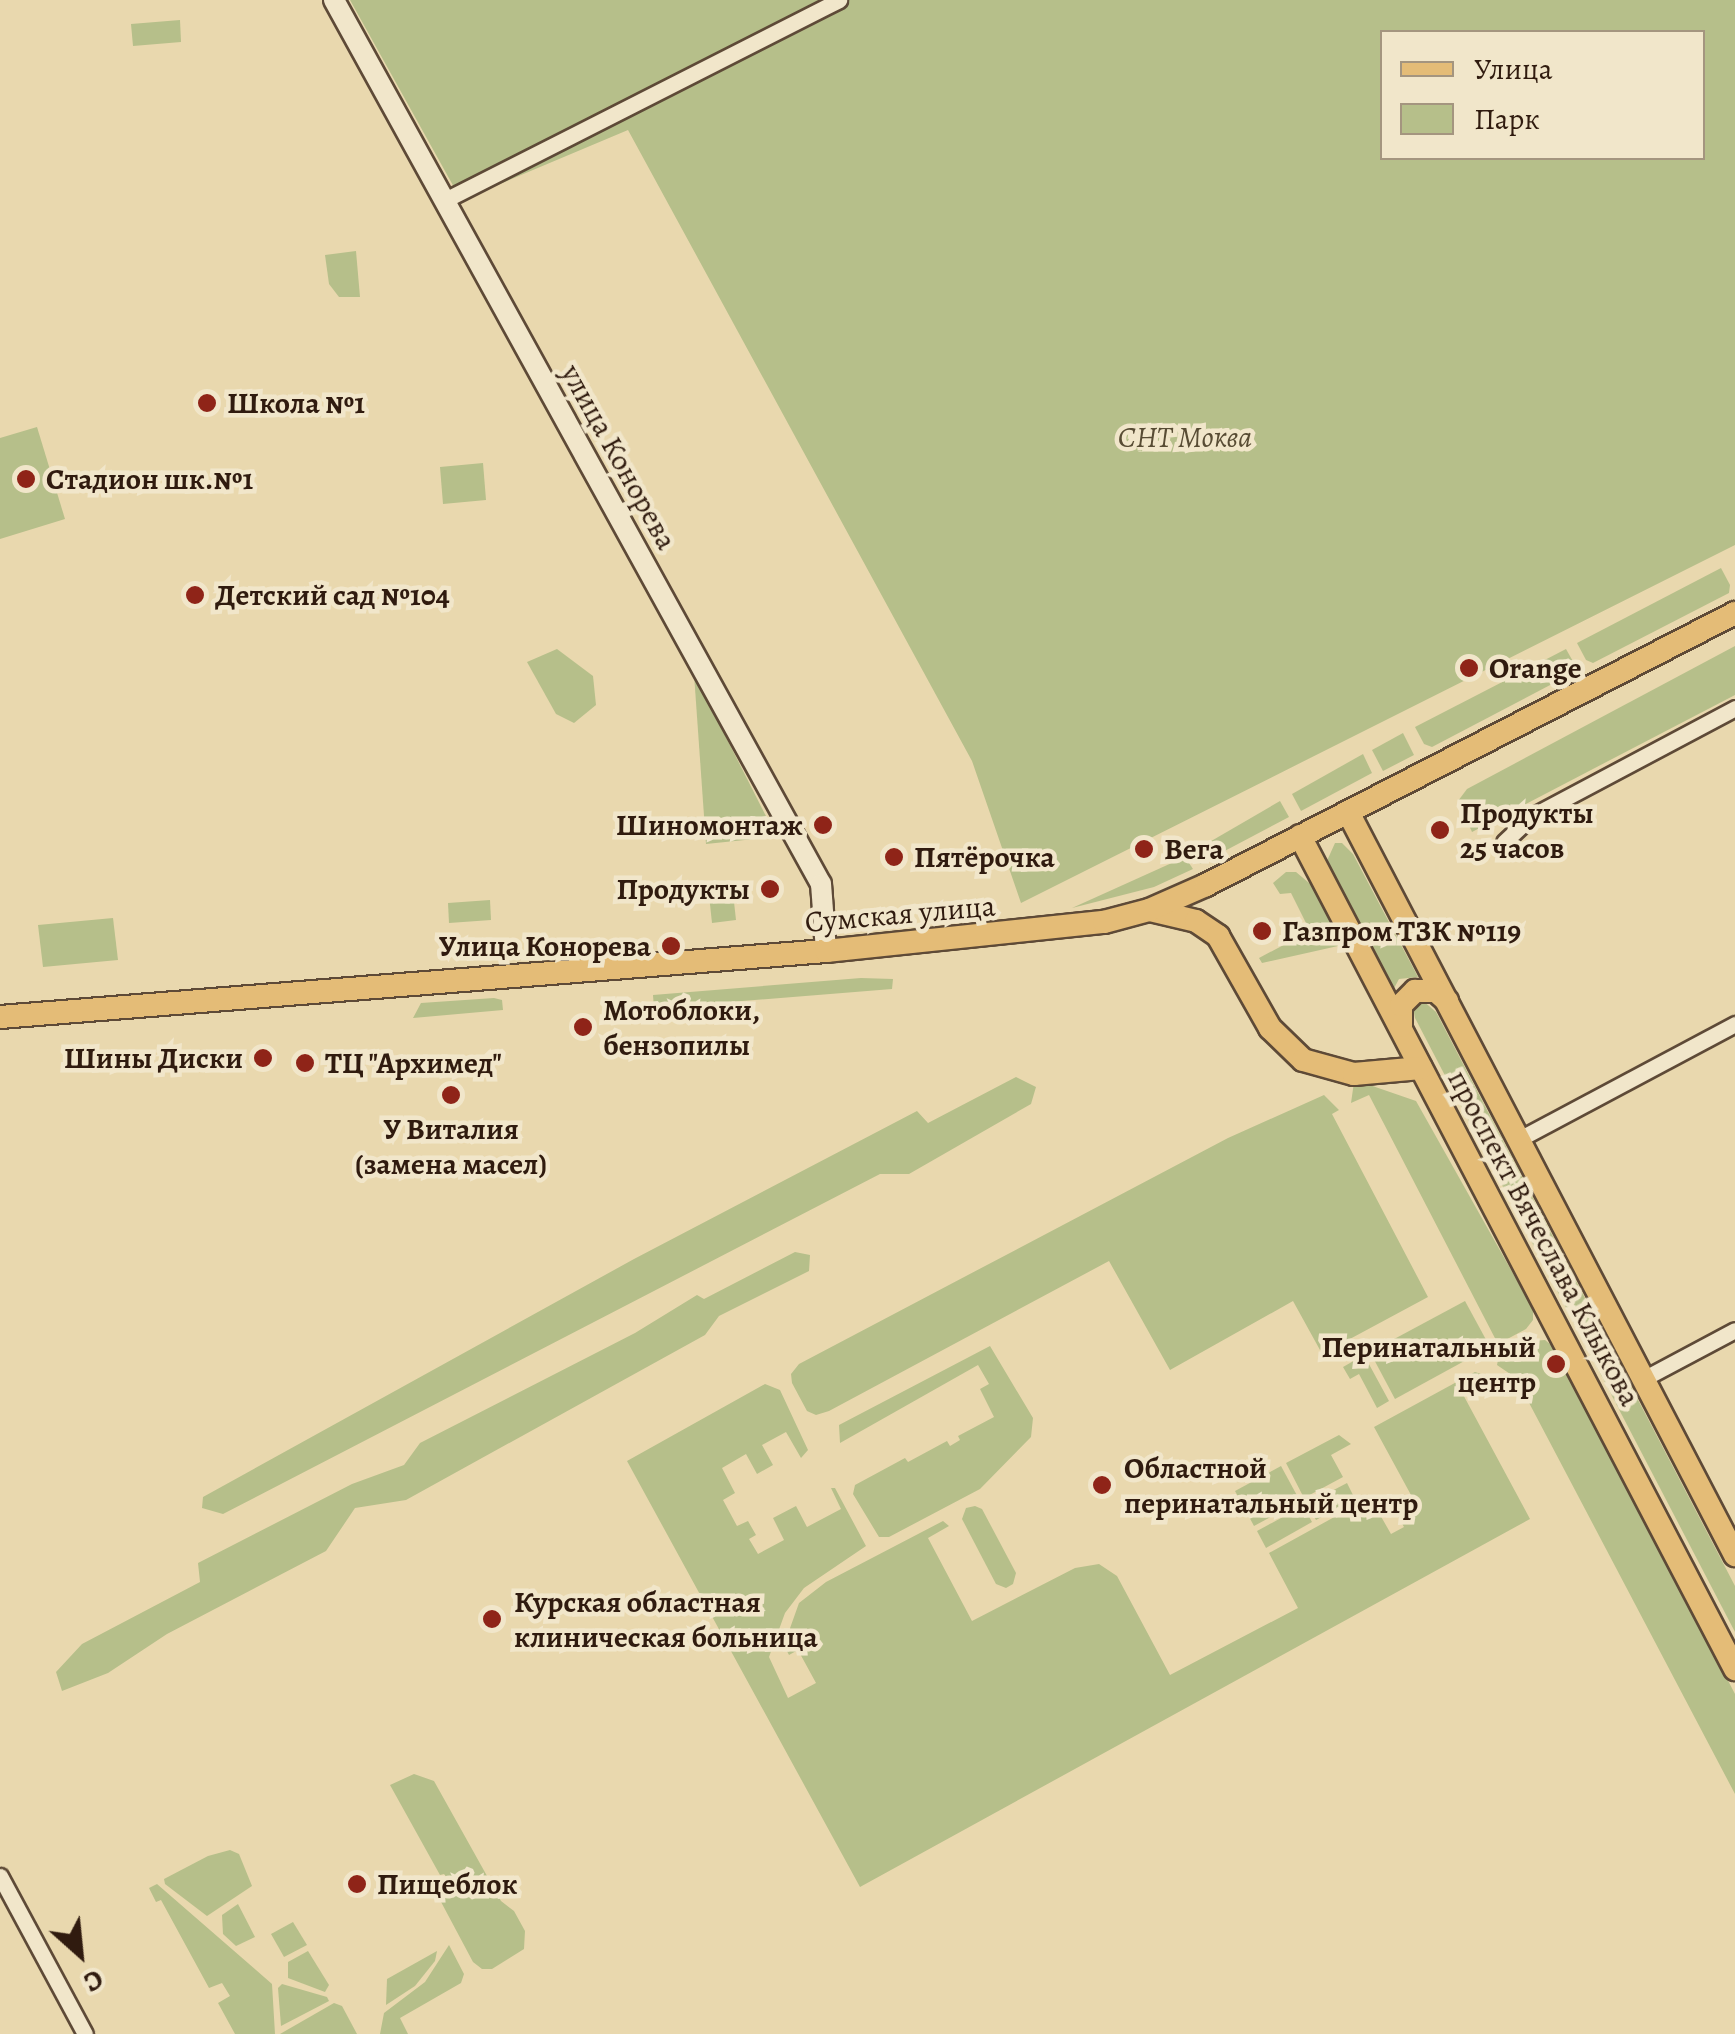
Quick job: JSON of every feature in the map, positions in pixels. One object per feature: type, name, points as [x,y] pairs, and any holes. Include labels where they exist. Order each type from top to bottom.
[{"type":"main road","name":"Сумская улица","points":[[0,1016],[826,952],[1065,929],[1149,910],[1735,613]]},
{"type":"main road","name":"проспект Вячеслава Клыкова","points":[[1348,812],[1735,1555]]},
{"type":"main road","name":"проспект Вячеслава Клыкова","points":[[1300,836],[1735,1669]]},
{"type":"main road","points":[[1149,910],[1196,921],[1218,936],[1270,1028],[1304,1060],[1354,1074],[1422,1068]]},
{"type":"main road","points":[[1402,1030],[1401,1005],[1415,991],[1436,991],[1447,1002]]},
{"type":"street","name":"улица Конорева","points":[[334,0],[821,884],[826,952]]},
{"type":"street","points":[[445,200],[839,0]]},
{"type":"street","points":[[1504,842],[1532,816],[1735,708]]},
{"type":"street","points":[[1519,1140],[1735,1024]]},
{"type":"street","points":[[1643,1379],[1735,1330]]},
{"type":"street","points":[[0,1876],[86,2034]]},
{"type":"green space","name":"СНТ Моква","points":[[350,0],[1735,0],[1735,545],[1021,903],[972,761],[628,130],[457,202],[455,189]]},
{"type":"green space","points":[[180,20],[181,42],[133,46],[131,24]]},
{"type":"green space","points":[[356,251],[360,297],[339,297],[329,284],[325,255]]},
{"type":"green space","name":"Стадион шк.№1","points":[[37,427],[65,519],[0,539],[0,438]]},
{"type":"green space","points":[[483,463],[486,500],[443,504],[440,467]]},
{"type":"green space","points":[[1721,568],[1730,585],[1729,593],[1593,663],[1586,660],[1577,643]]},
{"type":"green space","points":[[1735,646],[1735,695],[1472,832],[1458,801],[1467,789]]},
{"type":"green space","points":[[557,649],[593,676],[596,705],[574,723],[556,714],[527,662]]},
{"type":"green space","points":[[1566,649],[1575,665],[1573,673],[1432,747],[1424,744],[1415,727]]},
{"type":"green space","points":[[694,674],[774,832],[773,837],[706,844]]},
{"type":"green space","points":[[1403,733],[1414,755],[1383,771],[1372,750]]},
{"type":"green space","points":[[1363,754],[1372,773],[1301,811],[1292,794]]},
{"type":"green space","points":[[1280,801],[1289,817],[1200,864],[1194,851]]},
{"type":"green space","points":[[1335,843],[1342,843],[1353,854],[1418,977],[1399,979],[1392,992],[1326,863]]},
{"type":"green space","points":[[1185,857],[1193,869],[1154,887],[1072,908]]},
{"type":"green space","points":[[1286,872],[1296,872],[1315,888],[1330,915],[1338,946],[1262,963],[1259,958],[1310,931],[1291,893],[1280,894],[1273,883]]},
{"type":"green space","points":[[733,893],[736,920],[712,923],[709,895]]},
{"type":"green space","points":[[490,900],[491,920],[449,923],[448,903]]},
{"type":"green space","points":[[113,918],[118,960],[43,967],[38,925]]},
{"type":"green space","points":[[861,978],[893,979],[892,989],[654,1008],[653,995]]},
{"type":"green space","points":[[502,1000],[503,1010],[413,1018],[421,1003]]},
{"type":"green space","points":[[1422,1000],[1436,1012],[1735,1586],[1735,1632],[1415,1018],[1413,1007]]},
{"type":"green space","points":[[1016,1077],[1036,1087],[1031,1104],[909,1174],[880,1174],[223,1514],[202,1508],[203,1497],[634,1259],[917,1111],[928,1123]]},
{"type":"green space","points":[[1354,1082],[1416,1101],[1533,1309],[1533,1320],[1526,1329],[1498,1344],[1369,1095],[1351,1103]]},
{"type":"green space","points":[[1324,1095],[1339,1110],[1332,1114],[1428,1297],[1335,1347],[1332,1344],[1320,1350],[1293,1301],[1170,1370],[1109,1261],[829,1411],[816,1415],[807,1411],[792,1383],[791,1374],[799,1364],[1228,1138]]},
{"type":"green space","points":[[795,1252],[810,1255],[809,1271],[719,1316],[705,1335],[406,1500],[355,1508],[326,1551],[167,1634],[108,1673],[62,1691],[56,1672],[82,1644],[200,1582],[198,1563],[352,1484],[404,1465],[420,1443],[635,1333],[697,1295],[704,1299]]},
{"type":"green space","points":[[1465,1301],[1490,1347],[1395,1399],[1370,1352]]},
{"type":"green space","points":[[1545,1340],[1555,1348],[1735,1694],[1735,1794],[1516,1378],[1497,1365],[1498,1360],[1532,1341]]},
{"type":"green space","points":[[990,1346],[1033,1418],[1031,1437],[980,1489],[889,1537],[879,1537],[853,1494],[855,1485],[905,1458],[908,1462],[947,1441],[950,1446],[960,1440],[958,1436],[994,1417],[980,1389],[989,1384],[978,1365],[840,1443],[839,1425]]},
{"type":"green space","points":[[1364,1355],[1389,1401],[1377,1408],[1359,1374],[1350,1379],[1343,1367]]},
{"type":"green space","points":[[1475,1372],[1481,1374],[1459,1387],[1530,1519],[860,1887],[627,1461],[765,1384],[780,1390],[808,1450],[801,1458],[786,1432],[762,1445],[773,1465],[757,1474],[746,1454],[722,1468],[735,1493],[723,1500],[737,1526],[748,1521],[756,1535],[749,1539],[758,1554],[784,1540],[773,1518],[796,1506],[807,1527],[841,1509],[831,1488],[835,1488],[866,1546],[804,1588],[785,1613],[769,1657],[788,1698],[816,1683],[798,1650],[789,1655],[784,1645],[799,1603],[826,1582],[943,1521],[949,1526],[928,1538],[972,1621],[1075,1568],[1099,1564],[1117,1576],[1170,1675],[1298,1608],[1269,1553],[1358,1504],[1367,1519],[1379,1513],[1391,1534],[1404,1527],[1392,1506],[1411,1495],[1374,1427]]},
{"type":"green space","points":[[1339,1435],[1351,1444],[1331,1455],[1343,1477],[1304,1498],[1286,1463]]},
{"type":"green space","points":[[1281,1466],[1300,1501],[1254,1526],[1235,1491]]},
{"type":"green space","points":[[1347,1483],[1355,1499],[1316,1520],[1307,1504]]},
{"type":"green space","points":[[1303,1506],[1312,1522],[1266,1548],[1257,1531]]},
{"type":"green space","points":[[966,1508],[982,1509],[1016,1573],[1013,1584],[1006,1588],[996,1584],[962,1519]]},
{"type":"green space","points":[[414,1774],[434,1781],[501,1901],[514,1911],[525,1931],[524,1949],[492,1969],[482,1969],[473,1962],[440,1900],[448,1879],[440,1875],[390,1785]]},
{"type":"green space","points":[[230,1850],[239,1854],[252,1886],[207,1916],[165,1884],[164,1879],[208,1856]]},
{"type":"green space","points":[[157,1884],[272,1984],[275,2034],[235,2034],[218,2003],[230,1996],[222,1983],[209,1988],[161,1900],[156,1902],[149,1888]]},
{"type":"green space","points":[[238,1904],[255,1937],[236,1946],[223,1934],[222,1915]]},
{"type":"green space","points":[[293,1922],[307,1945],[284,1957],[271,1934]]},
{"type":"green space","points":[[449,1945],[464,1974],[461,1983],[400,2018],[408,2034],[380,2034],[384,2013],[425,1982]]},
{"type":"green space","points":[[308,1951],[329,1985],[325,1992],[288,1978],[288,1962]]},
{"type":"green space","points":[[437,1951],[435,1961],[415,1986],[386,2005],[387,1979]]},
{"type":"green space","points":[[282,1984],[327,1997],[329,2001],[281,2026],[278,1988]]},
{"type":"green space","points":[[334,2003],[342,2006],[357,2034],[280,2034]]},
{"type":"place","name":"Школа №1","points":[[207,403]]},
{"type":"place","name":"Стадион шк.№1","points":[[26,479]]},
{"type":"place","name":"Детский сад №104","points":[[195,595]]},
{"type":"place","name":"Orange","points":[[1469,668]]},
{"type":"place","name":"Шиномонтаж","points":[[823,825]]},
{"type":"place","name":"Продукты 25 часов","points":[[1440,830]]},
{"type":"place","name":"Вега","points":[[1144,849]]},
{"type":"place","name":"Пятёрочка","points":[[894,857]]},
{"type":"place","name":"Продукты","points":[[770,889]]},
{"type":"place","name":"Газпром ТЗК №119","points":[[1262,931]]},
{"type":"place","name":"Улица Конорева","points":[[671,946]]},
{"type":"place","name":"Мотоблоки, бензопилы","points":[[583,1027]]},
{"type":"place","name":"Шины Диски","points":[[263,1058]]},
{"type":"place","name":"ТЦ \"Архимед\"","points":[[305,1063]]},
{"type":"place","name":"У Виталия (замена масел)","points":[[451,1095]]},
{"type":"place","name":"Перинатальный центр","points":[[1556,1364]]},
{"type":"place","name":"Областной перинатальный центр","points":[[1102,1485]]},
{"type":"place","name":"Курская областная клиническая больница","points":[[492,1619]]},
{"type":"place","name":"Пищеблок","points":[[357,1884]]}]
